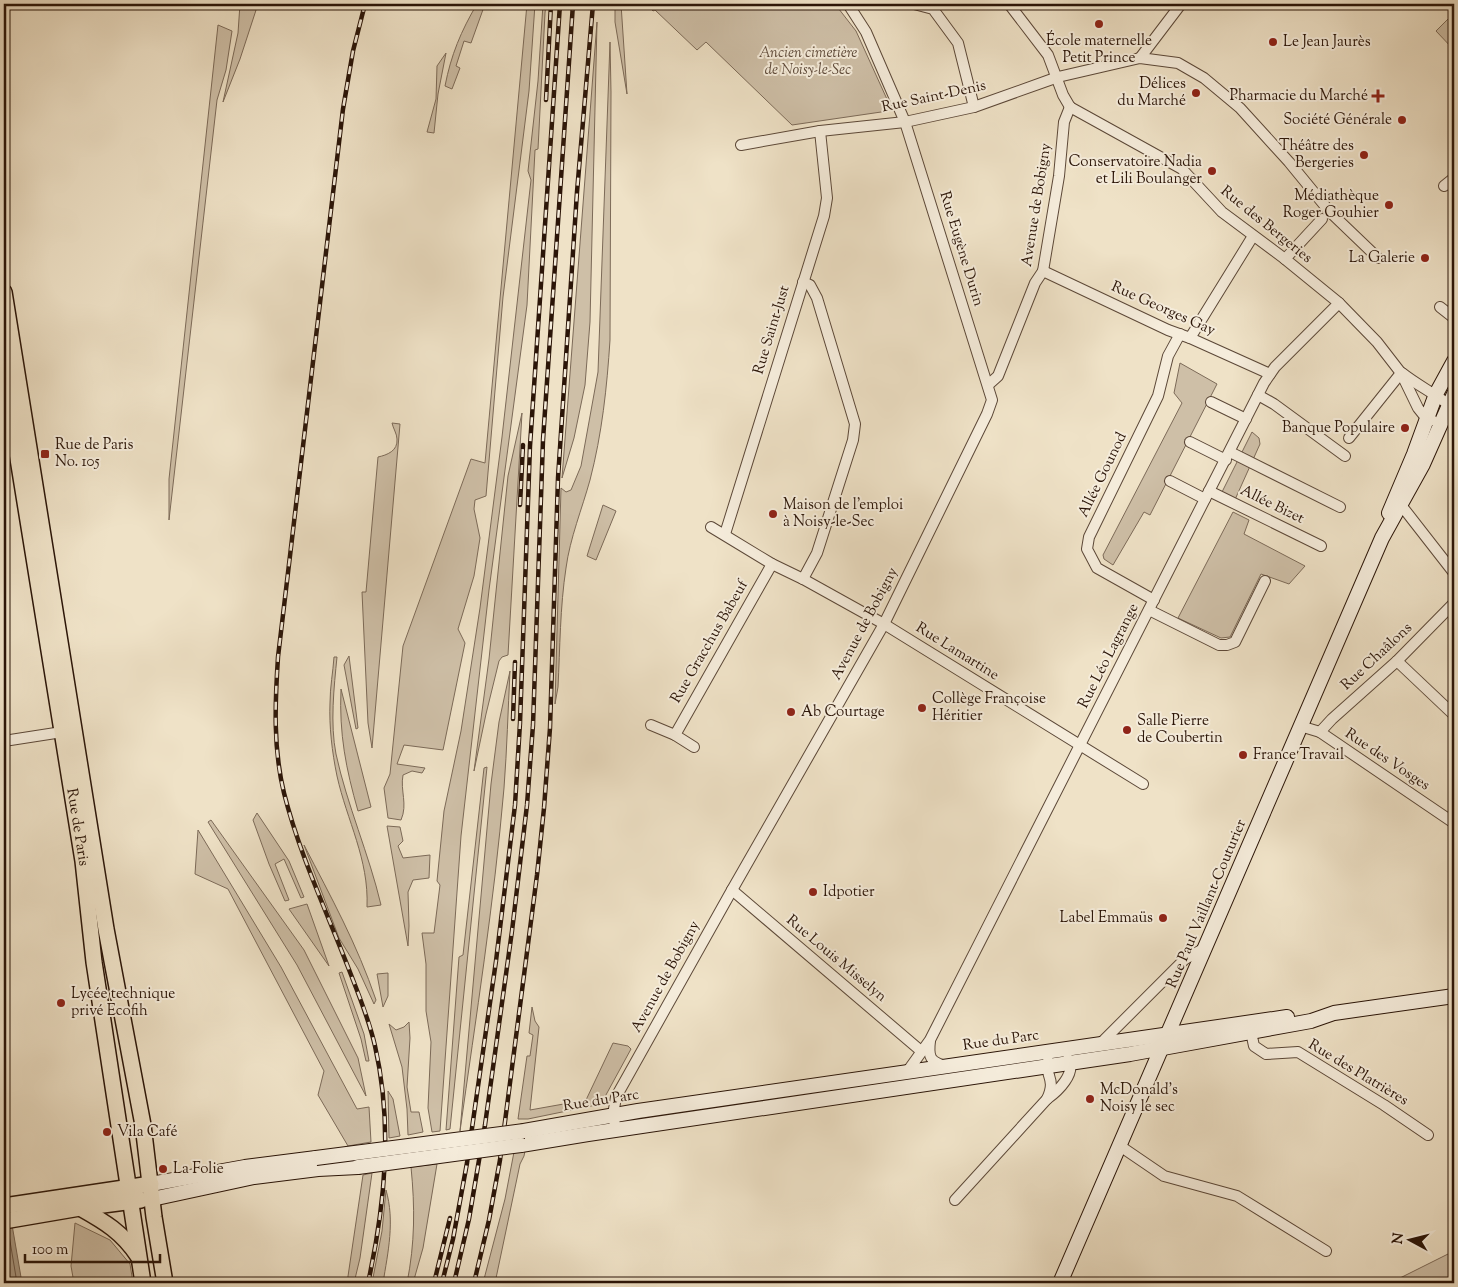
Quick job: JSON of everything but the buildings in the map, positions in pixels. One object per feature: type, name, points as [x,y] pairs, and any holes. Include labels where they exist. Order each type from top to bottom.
[{"type":"main road","name":"Rue de Paris","points":[[4,292],[106,928],[143,1125],[165,1283]]},
{"type":"main road","name":"Rue Paul Vaillant-Couturier","points":[[1060,1283],[1382,538],[1401,505],[1418,459],[1426,418],[1436,394],[1454,361]]},
{"type":"main road","name":"Rue de Paris","points":[[4,372],[83,861],[94,962],[143,1283]]},
{"type":"main road","name":"Rue Paul Vaillant-Couturier","points":[[1382,538],[1390,508],[1440,424],[1452,399]]},
{"type":"main road","name":"Rue du Parc","points":[[317,1164],[524,1131],[585,1119],[1101,1043],[1167,1035],[1313,1012],[1334,1013],[1454,996]]},
{"type":"main road","name":"Rue du Parc","points":[[152,1191],[245,1167],[317,1164],[358,1167],[616,1130],[1049,1072],[1071,1063],[1161,1050],[1311,1021],[1334,1013]]},
{"type":"main road","points":[[10,1213],[152,1191]]},
{"type":"main road","points":[[10,1213],[80,1208],[130,1195]]},
{"type":"main road","points":[[80,1208],[116,1230],[128,1242],[139,1258]]},
{"type":"street","name":"Rue Eugène Durin","points":[[848,4],[866,32],[905,122],[988,385]]},
{"type":"street","points":[[914,4],[933,9],[958,43],[974,107]]},
{"type":"street","points":[[1009,4],[1048,55],[1058,77],[1063,95],[1070,107]]},
{"type":"street","points":[[1140,58],[1181,4]]},
{"type":"street","name":"Rue Saint-Denis","points":[[741,144],[820,131],[905,122],[974,107],[1058,77],[1140,58],[1178,64],[1204,78],[1234,102],[1289,162],[1330,212],[1378,258]]},
{"type":"street","name":"Rue des Bergeries","points":[[1070,107],[1182,168],[1222,212],[1285,259],[1339,303],[1377,342],[1401,373],[1418,408],[1426,418]]},
{"type":"street","name":"Avenue de Bobigny","points":[[616,1130],[613,1115],[616,1097],[884,624],[987,414],[992,400],[988,385],[998,376],[1035,283],[1043,271],[1059,176],[1064,122],[1070,107]]},
{"type":"street","name":"Rue Saint-Just","points":[[725,534],[824,216],[827,198],[820,131]]},
{"type":"street","points":[[1444,186],[1454,178]]},
{"type":"street","points":[[1285,259],[1322,219]]},
{"type":"street","points":[[1185,336],[1253,236]]},
{"type":"street","name":"Rue Georges Gay","points":[[1043,271],[1270,374]]},
{"type":"street","points":[[803,282],[810,285],[817,298],[855,424],[853,440],[817,553],[803,579]]},
{"type":"street","name":"Rue Léo Lagrange","points":[[907,1072],[930,1040],[1258,395],[1270,374],[1339,303]]},
{"type":"street","points":[[1440,307],[1454,318]]},
{"type":"street","name":"Allée Gounod","points":[[1154,600],[1097,568],[1087,549],[1089,537],[1158,396],[1168,356],[1185,336]]},
{"type":"street","points":[[1348,438],[1401,373]]},
{"type":"street","name":"Rue des Bergeries","points":[[1401,373],[1421,387],[1452,399]]},
{"type":"street","points":[[1258,395],[1274,404],[1345,456]]},
{"type":"street","points":[[1211,402],[1246,419]]},
{"type":"street","points":[[1426,418],[1440,424]]},
{"type":"street","points":[[1190,442],[1228,456],[1340,507]]},
{"type":"street","name":"Allée Bizet","points":[[1170,481],[1207,495],[1320,546]]},
{"type":"street","points":[[1401,505],[1454,573]]},
{"type":"street","points":[[711,527],[772,564],[884,624]]},
{"type":"street","name":"Rue Gracchus Babeuf","points":[[675,734],[772,564]]},
{"type":"street","points":[[1149,610],[1219,645],[1227,645],[1235,642],[1265,581]]},
{"type":"street","name":"Rue Chaâlons","points":[[1320,732],[1397,661],[1454,604]]},
{"type":"street","name":"Rue Lamartine","points":[[884,624],[1142,784]]},
{"type":"street","points":[[1397,661],[1454,715]]},
{"type":"street","points":[[651,725],[675,734],[694,747]]},
{"type":"street","name":"Rue des Vosges","points":[[1300,726],[1320,732],[1454,823]]},
{"type":"street","points":[[4,741],[62,732]]},
{"type":"street","name":"Rue Louis Misselyn","points":[[732,890],[921,1051]]},
{"type":"street","points":[[1101,1043],[1184,960],[1206,948]]},
{"type":"street","name":"Rue des Platrières","points":[[1251,1032],[1254,1046],[1266,1054],[1298,1052],[1384,1105],[1428,1135]]},
{"type":"street","points":[[930,1040],[929,1050],[931,1058],[935,1063],[946,1066]]},
{"type":"street","name":"Rue du Parc","points":[[1049,1072],[1050,1057],[1056,1050],[1064,1053],[1071,1063]]},
{"type":"street","points":[[955,1200],[1047,1099],[1056,1092],[1070,1072],[1071,1063]]},
{"type":"street","points":[[1049,1072],[1056,1082],[1065,1080]]},
{"type":"street","points":[[1047,1099],[1051,1091],[1049,1072]]},
{"type":"street","points":[[1120,1146],[1164,1176],[1237,1196],[1326,1251]]},
{"type":"green space","points":[[240,4],[258,4],[240,59],[223,102],[238,33]]},
{"type":"green space","points":[[477,4],[485,4],[471,43],[464,41],[456,66],[460,68],[452,89],[445,86],[450,64],[461,34]]},
{"type":"green space","points":[[527,4],[535,4],[529,91],[503,297],[486,496],[475,500],[474,509],[480,538],[474,576],[458,629],[465,643],[443,750],[404,745],[397,764],[425,768],[422,773],[412,771],[403,775],[404,808],[401,820],[388,818],[384,788],[390,774],[403,646],[471,459],[485,463]]},
{"type":"green space","points":[[543,4],[546,4],[538,149],[535,150],[527,305],[489,590],[461,836],[440,1131],[432,1132],[428,1108],[431,1042],[426,1011],[426,964],[422,933],[434,933],[440,885],[437,881],[444,811],[461,731],[480,608],[502,437],[531,180],[528,171],[538,81]]},
{"type":"green space","points":[[615,4],[621,4],[627,94],[615,22]]},
{"type":"green space","name":"Ancien cimetière de Noisy-le-Sec","points":[[647,4],[835,4],[856,31],[891,108],[888,111],[792,125],[706,42],[697,50]]},
{"type":"green space","points":[[1454,13],[1454,50],[1436,31]]},
{"type":"green space","points":[[597,22],[590,322],[585,385],[574,438],[562,478]]},
{"type":"green space","points":[[218,25],[232,31],[226,70],[217,100],[169,520],[169,479]]},
{"type":"green space","points":[[610,42],[609,358],[598,445],[590,480],[570,546],[566,568],[561,613],[558,687],[555,704],[561,488],[566,492],[571,490],[581,466],[598,372]]},
{"type":"green space","points":[[446,53],[438,94],[434,133],[427,132],[436,99],[437,66]]},
{"type":"green space","points":[[1180,363],[1217,384],[1150,515],[1144,512],[1113,565],[1104,559],[1103,555],[1182,403],[1174,393]]},
{"type":"green space","points":[[522,413],[508,655],[502,657],[499,661],[474,771],[489,659],[508,476]]},
{"type":"green space","points":[[392,423],[400,424],[372,748],[368,723],[362,592],[366,592],[378,457],[391,452],[397,443]]},
{"type":"green space","points":[[1252,432],[1259,438],[1260,444],[1233,504],[1219,498]]},
{"type":"green space","points":[[603,505],[616,511],[596,560],[587,556]]},
{"type":"green space","points":[[1233,512],[1249,520],[1244,534],[1305,566],[1289,584],[1261,574],[1230,637],[1221,638],[1178,618]]},
{"type":"green space","points":[[349,656],[358,728],[356,729],[344,665]]},
{"type":"green space","points":[[334,657],[337,657],[333,718],[336,754],[381,905],[367,907],[365,873],[335,767],[330,712],[330,691]]},
{"type":"green space","points":[[510,671],[500,831],[460,1131],[491,784],[499,722]]},
{"type":"green space","points":[[341,689],[371,807],[358,811],[344,751],[341,721]]},
{"type":"green space","points":[[487,767],[450,1129],[446,1130],[459,957],[463,955],[484,768]]},
{"type":"green space","points":[[257,813],[289,861],[304,897],[301,898],[284,859],[275,864],[289,900],[285,901],[253,820]]},
{"type":"green space","points":[[211,820],[304,950],[358,1058],[366,1096],[297,965],[208,822]]},
{"type":"green space","points":[[387,826],[400,827],[403,841],[398,846],[403,858],[430,855],[429,878],[413,880],[408,892],[408,946]]},
{"type":"green space","points":[[198,830],[281,967],[357,1109],[369,1107],[371,1142],[348,1146],[318,1095],[324,1071],[228,889],[195,874]]},
{"type":"green space","points":[[304,845],[352,940],[369,979],[376,1000],[374,1004],[358,969],[339,938]]},
{"type":"green space","points":[[307,904],[329,966],[289,909]]},
{"type":"green space","points":[[342,972],[364,1034],[369,1061],[366,1061],[361,1039],[339,973]]},
{"type":"green space","points":[[388,973],[388,996],[383,1007],[377,974]]},
{"type":"green space","points":[[532,1007],[535,1021],[539,1027],[530,1110],[586,1100],[613,1043],[628,1046],[631,1049],[601,1104],[528,1119],[518,1119],[527,1056],[530,1056],[533,1035],[529,1033]]},
{"type":"green space","points":[[409,1022],[407,1087],[411,1112],[419,1112],[423,1132],[408,1135],[402,1067],[389,1024],[396,1030],[404,1027]]},
{"type":"green space","points":[[388,1091],[393,1099],[400,1136],[389,1138]]},
{"type":"green space","points":[[525,1151],[520,1164],[495,1283],[483,1283],[505,1199],[514,1152]]},
{"type":"green space","points":[[437,1164],[423,1248],[413,1283],[407,1283],[414,1225],[411,1167]]},
{"type":"green space","points":[[372,1173],[360,1258],[354,1283],[347,1283],[363,1175]]},
{"type":"green space","points":[[386,1190],[390,1213],[387,1260],[383,1283],[372,1283],[382,1231]]},
{"type":"green space","points":[[75,1223],[110,1240],[130,1264],[133,1283],[74,1283],[71,1266]]},
{"type":"green space","points":[[1454,1251],[1454,1283],[1390,1283]]},
{"type":"water","points":[[4,1178],[22,1283],[4,1283]]},
{"type":"railway","points":[[365,4],[353,51],[343,109],[278,657],[276,742],[280,776],[290,815],[373,1036],[381,1076],[384,1105],[385,1165],[379,1224],[368,1283]]},
{"type":"railway","points":[[546,100],[551,4]]},
{"type":"railway","points":[[442,1283],[453,1239],[467,1163],[496,961],[515,805],[520,723],[530,446],[560,4]]},
{"type":"railway","points":[[454,1283],[469,1219],[485,1125],[512,931],[527,805],[533,725],[543,440],[573,4]]},
{"type":"railway","points":[[474,1283],[489,1220],[500,1160],[544,808],[550,728],[558,478],[577,192],[593,4]]},
{"type":"railway","points":[[520,505],[523,445]]},
{"type":"railway","points":[[513,719],[515,662]]},
{"type":"railway","points":[[434,1283],[450,1218]]},
{"type":"place","name":"École maternelle Petit Prince","points":[[1099,24]]},
{"type":"place","name":"Le Jean Jaurès","points":[[1273,42]]},
{"type":"place","name":"Délices du Marché","points":[[1196,93]]},
{"type":"place","name":"Pharmacie du Marché","points":[[1378,96]]},
{"type":"place","name":"Société Générale","points":[[1402,120]]},
{"type":"place","name":"Théâtre des Bergeries","points":[[1364,155]]},
{"type":"place","name":"Conservatoire Nadia et Lili Boulanger","points":[[1212,171]]},
{"type":"place","name":"Médiathèque Roger Gouhier","points":[[1389,205]]},
{"type":"place","name":"La Galerie","points":[[1425,258]]},
{"type":"place","name":"Banque Populaire","points":[[1405,428]]},
{"type":"place","name":"Rue de Paris No. 105","points":[[45,454]]},
{"type":"place","name":"Maison de l'emploi à Noisy-le-Sec","points":[[773,514]]},
{"type":"place","name":"Collège Françoise Héritier","points":[[922,708]]},
{"type":"place","name":"Ab Courtage","points":[[791,712]]},
{"type":"place","name":"Salle Pierre de Coubertin","points":[[1127,730]]},
{"type":"place","name":"France Travail","points":[[1243,755]]},
{"type":"place","name":"Idpotier","points":[[813,892]]},
{"type":"place","name":"Label Emmaüs","points":[[1163,918]]},
{"type":"place","name":"Lycée technique privé Ecofih","points":[[61,1003]]},
{"type":"place","name":"McDonald's Noisy le sec","points":[[1090,1099]]},
{"type":"place","name":"Vila Café","points":[[107,1132]]},
{"type":"place","name":"La Folie","points":[[163,1169]]}]
